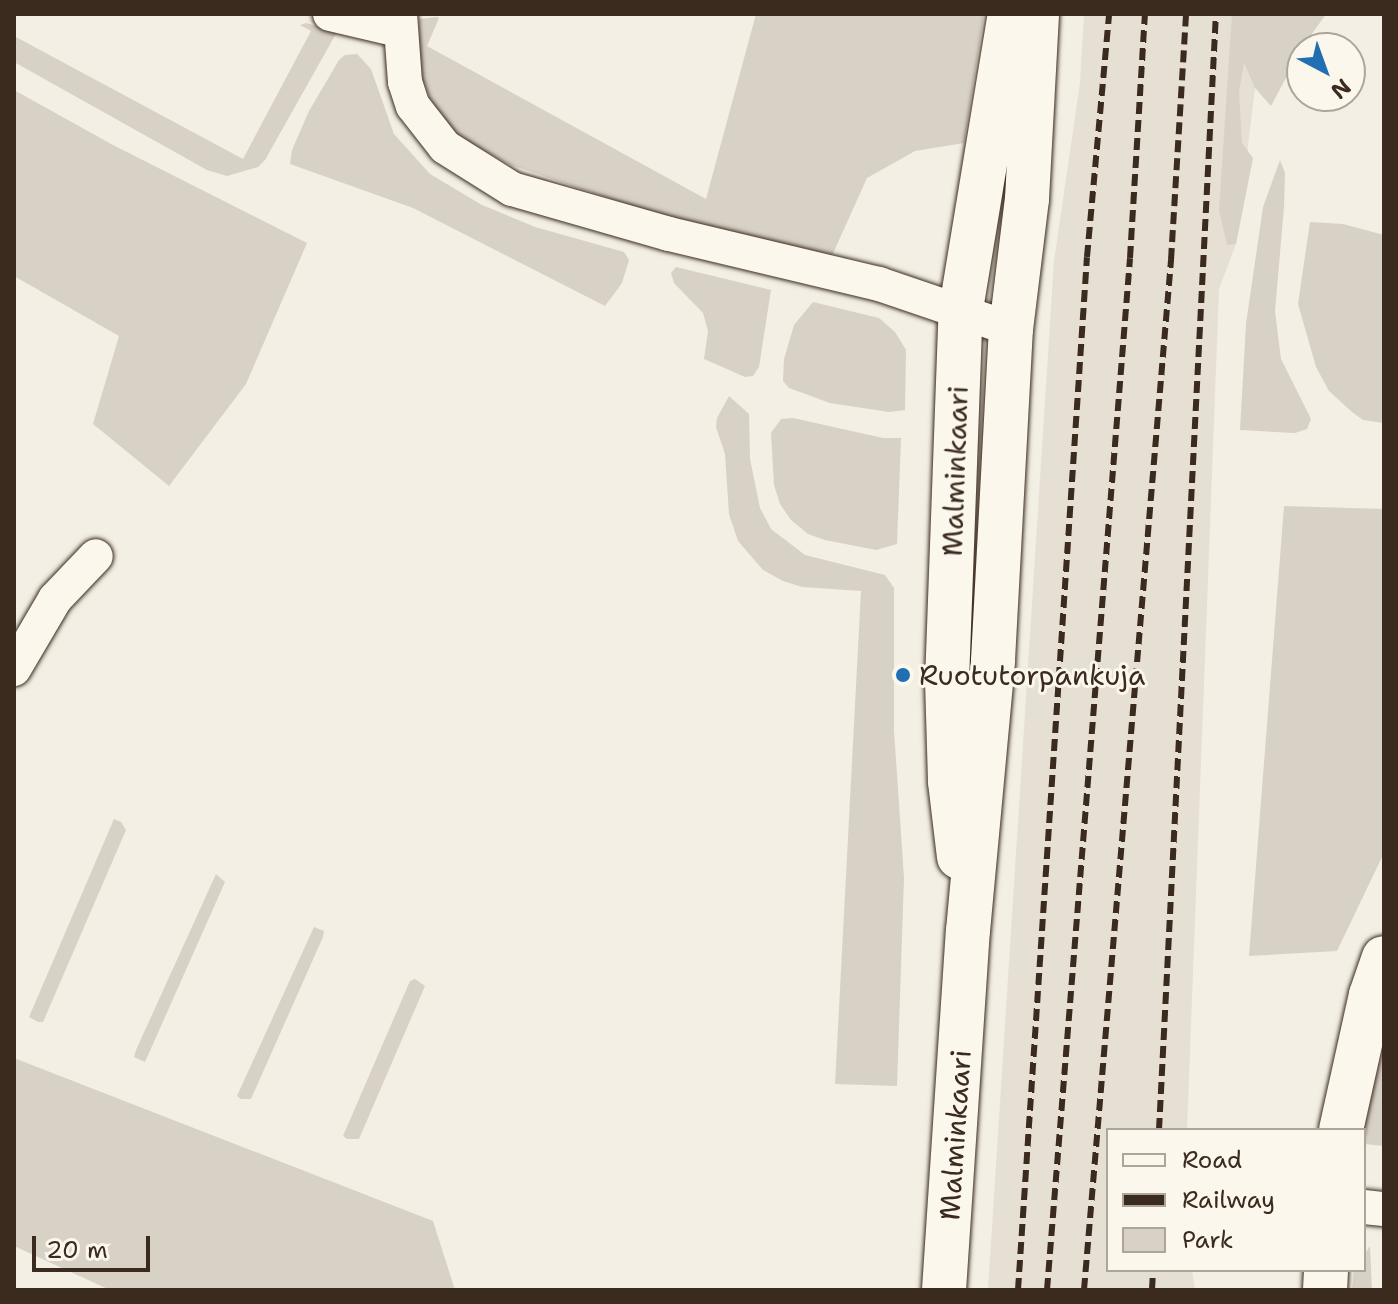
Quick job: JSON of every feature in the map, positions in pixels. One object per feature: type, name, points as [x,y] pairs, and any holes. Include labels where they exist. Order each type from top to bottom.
[{"type":"main road","name":"Malminkaari","points":[[968,931],[950,781],[947,682],[961,309],[1010,14]]},
{"type":"main road","name":"Malminkaari","points":[[944,1290],[968,931],[986,750],[1011,329],[1027,199],[1037,14]]},
{"type":"main road","points":[[1341,1128],[1371,995],[1384,958]]},
{"type":"street","points":[[330,14],[399,22],[405,82],[413,106],[445,147],[512,189],[669,234],[879,284],[961,309],[1011,329]]},
{"type":"street","points":[[14,669],[55,599],[96,556]]},
{"type":"shaded area","points":[[1084,14],[1260,14],[1255,88],[1236,244],[1219,289],[1187,1128],[1106,1128],[1106,1272],[1192,1272],[1195,1290],[988,1290],[1054,261],[1080,83]]},
{"type":"green space","points":[[756,14],[984,14],[964,143],[915,151],[867,178],[831,258],[632,206],[511,165],[462,139],[435,110],[423,81],[418,50],[419,19],[439,18],[427,46],[706,199]]},
{"type":"green space","points":[[1232,14],[1326,14],[1313,32],[1286,32],[1286,78],[1271,106],[1255,88],[1244,63],[1239,92],[1242,143],[1253,158],[1236,244],[1227,245],[1219,210]]},
{"type":"green space","points":[[306,23],[337,32],[265,160],[258,167],[227,176],[207,170],[14,62],[14,36],[243,159],[311,31],[300,25]]},
{"type":"green space","points":[[357,54],[371,69],[394,134],[430,174],[482,205],[535,227],[624,252],[629,260],[622,283],[605,306],[413,208],[290,164],[292,150],[309,111],[339,60],[345,55]]},
{"type":"green space","points":[[14,90],[113,145],[307,243],[246,384],[169,486],[93,424],[119,336],[14,276]]},
{"type":"green space","points":[[1280,160],[1285,173],[1284,207],[1275,311],[1281,359],[1311,419],[1307,429],[1295,433],[1240,430],[1246,324],[1263,207]]},
{"type":"green space","points":[[1310,222],[1343,224],[1384,235],[1384,423],[1363,420],[1352,412],[1329,391],[1316,367],[1298,304]]},
{"type":"green space","points":[[676,267],[771,290],[759,367],[753,376],[745,377],[704,359],[708,331],[703,313],[674,283],[671,273]]},
{"type":"green space","points":[[813,302],[879,318],[895,332],[906,350],[905,410],[889,412],[830,403],[789,388],[783,381],[784,359],[794,325]]},
{"type":"green space","points":[[729,396],[749,414],[750,459],[760,508],[771,529],[805,555],[885,575],[894,588],[894,730],[904,878],[897,1086],[835,1084],[861,591],[802,587],[783,581],[763,570],[738,541],[729,514],[725,454],[716,427],[717,418]]},
{"type":"green space","points":[[793,418],[883,438],[901,438],[897,544],[876,550],[825,540],[808,534],[791,520],[780,504],[774,485],[771,433],[781,419]]},
{"type":"green space","points":[[1284,506],[1384,509],[1384,853],[1337,951],[1249,956]]},
{"type":"green space","points":[[114,819],[121,822],[126,830],[43,1022],[38,1022],[29,1017]]},
{"type":"green space","points":[[216,874],[225,882],[145,1062],[134,1057],[136,1050]]},
{"type":"green space","points":[[314,927],[324,931],[323,937],[251,1099],[241,1099],[237,1096]]},
{"type":"green space","points":[[415,979],[425,986],[359,1139],[347,1139],[343,1136],[410,981]]},
{"type":"green space","points":[[1384,1026],[1384,1146],[1366,1144],[1366,1128],[1363,1128]]},
{"type":"green space","points":[[14,1058],[433,1221],[455,1290],[110,1290],[14,1246]]},
{"type":"green space","points":[[1370,1246],[1372,1290],[1352,1290],[1354,1272],[1366,1272],[1366,1252]]},
{"type":"railway","points":[[1018,1290],[1087,257],[1109,14]]},
{"type":"railway","points":[[1047,1290],[1130,258],[1145,14]]},
{"type":"railway","points":[[1084,1290],[1171,260],[1186,14]]},
{"type":"railway","points":[[1159,1128],[1216,14]]},
{"type":"railway","points":[[1152,1290],[1153,1272]]},
{"type":"place","name":"Ruotutorpankuja","points":[[903,675]]}]
